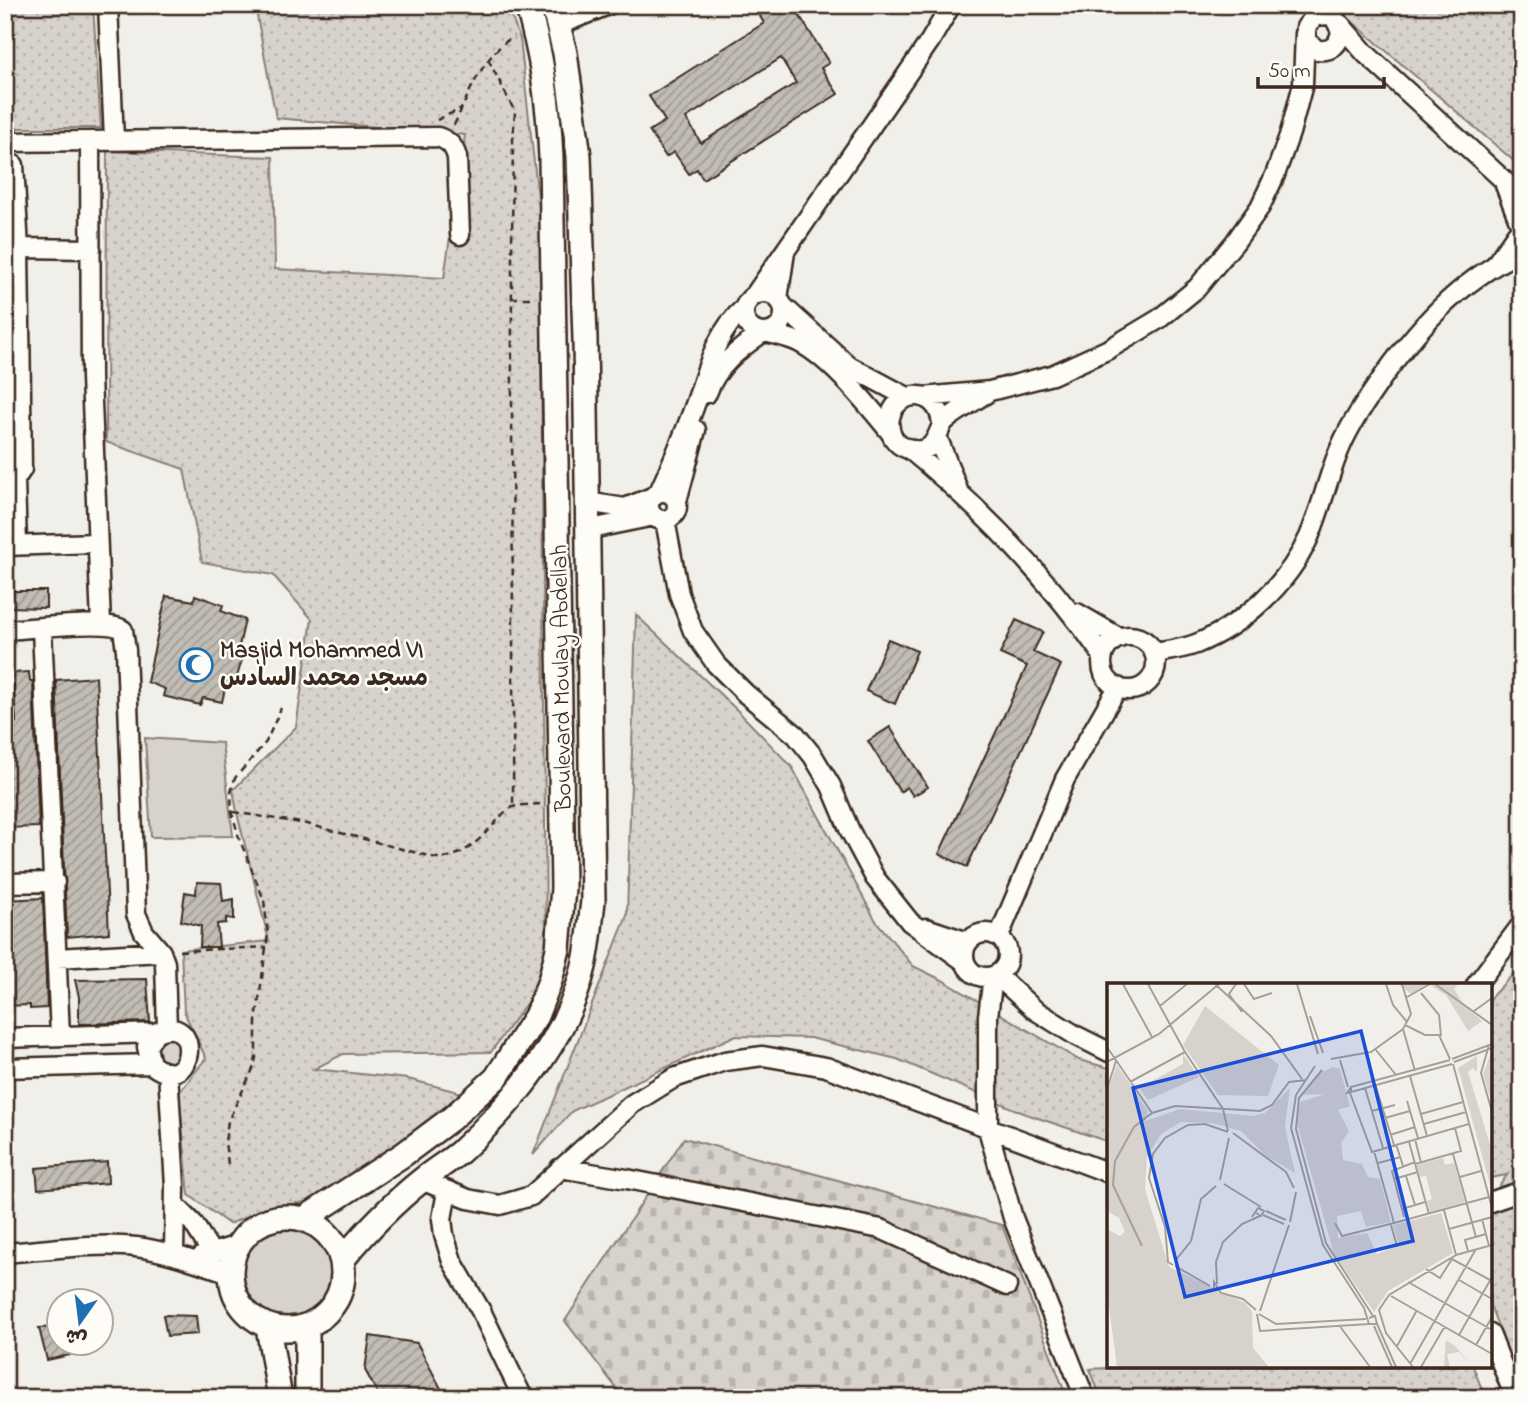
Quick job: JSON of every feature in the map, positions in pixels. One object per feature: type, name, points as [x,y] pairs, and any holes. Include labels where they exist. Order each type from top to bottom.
[{"type":"main road","name":"Boulevard Moulay Abdellah","points":[[304,1219],[404,1154],[476,1098],[496,1078],[536,1016],[550,981],[558,948],[563,888],[549,118],[527,5]]},
{"type":"main road","name":"Boulevard Moulay Abdellah","points":[[342,1259],[370,1227],[421,1180],[457,1154],[508,1105],[555,1038],[570,1009],[582,975],[593,901],[584,339],[579,156],[575,115],[556,15]]},
{"type":"main road","points":[[289,1216],[304,1219],[328,1234],[342,1259],[343,1286],[330,1311],[307,1327],[288,1330],[268,1327],[245,1311],[237,1300],[230,1273],[232,1259],[238,1245],[248,1233],[267,1221],[289,1216]]},
{"type":"main road","points":[[268,1327],[279,1398]]},
{"type":"main road","points":[[307,1327],[307,1398]]},
{"type":"street","points":[[108,5],[114,140]]},
{"type":"street","points":[[556,15],[608,5]]},
{"type":"street","points":[[951,5],[930,41],[749,302],[724,330],[714,349],[684,435],[656,495],[649,503],[659,518],[679,594],[693,631],[716,664],[746,694],[796,735],[813,756],[831,786],[874,878],[910,922],[969,968],[986,978],[999,971]]},
{"type":"street","points":[[1300,5],[1311,46],[1366,54]]},
{"type":"street","points":[[890,432],[890,415],[899,401],[915,397],[990,391],[1052,375],[1109,349],[1159,319],[1197,288],[1260,207],[1290,133],[1303,84],[1305,30],[1315,16],[1330,15]]},
{"type":"street","points":[[1303,84],[1342,31],[1330,15]]},
{"type":"street","points":[[1330,15],[1366,54],[1522,197]]},
{"type":"street","points":[[5,142],[429,136],[447,141],[454,148],[457,157],[460,235]]},
{"type":"street","points":[[90,141],[91,377],[101,624]]},
{"type":"street","points":[[14,165],[11,216],[19,248],[12,287],[13,419],[22,469],[10,482],[11,545],[96,543]]},
{"type":"street","points":[[1497,262],[1520,228],[1503,182]]},
{"type":"street","points":[[586,530],[659,518],[676,511],[711,382],[738,350],[780,326],[785,314],[781,303],[786,245]]},
{"type":"street","points":[[19,248],[91,249]]},
{"type":"street","points":[[1154,653],[1195,645],[1231,626],[1269,593],[1294,563],[1309,537],[1341,446],[1360,411],[1402,348],[1426,321],[1497,262],[1522,251]]},
{"type":"street","points":[[749,302],[764,293],[781,303],[849,366],[937,407],[940,431],[958,490]]},
{"type":"street","points":[[749,302],[746,323],[753,330],[798,342],[819,357],[870,407],[900,445],[958,490],[1071,610],[1103,656]]},
{"type":"street","points":[[908,449],[924,448],[940,431],[990,391]]},
{"type":"street","points":[[586,502],[625,508],[656,495],[670,493],[677,501]]},
{"type":"street","points":[[1071,610],[1120,638]]},
{"type":"street","points":[[5,630],[101,624],[118,626],[123,631],[136,914],[144,932],[161,953],[165,963],[161,1031],[146,1047],[151,1064],[158,1070],[168,1072],[176,1071],[185,1064],[190,1049],[185,1037],[177,1031],[161,1031],[5,1038]]},
{"type":"street","points":[[42,629],[60,1036]]},
{"type":"street","points":[[1136,637],[1144,640],[1154,653],[1156,662],[1150,679],[1136,689],[1118,687],[1107,677],[1102,663],[1103,656],[1112,642],[1120,638],[1136,637]]},
{"type":"street","points":[[999,936],[1065,779],[1118,687]]},
{"type":"street","points":[[5,884],[54,882]]},
{"type":"street","points":[[910,922],[968,942]]},
{"type":"street","points":[[1478,983],[1522,924]]},
{"type":"street","points":[[988,1016],[964,956],[968,942],[979,934],[993,933],[1008,947],[988,1016],[988,1129],[1013,1218],[1085,1398]]},
{"type":"street","points":[[57,958],[161,953]]},
{"type":"street","points":[[999,971],[1035,1010],[1107,1051]]},
{"type":"street","points":[[421,1180],[468,1199],[500,1205],[531,1196],[632,1104],[674,1078],[725,1061],[763,1056],[826,1067],[1107,1172]]},
{"type":"street","points":[[5,1068],[151,1064]]},
{"type":"street","points":[[168,1072],[175,1205],[181,1257]]},
{"type":"street","points":[[560,1168],[881,1229],[1007,1286]]},
{"type":"street","points":[[447,1191],[442,1219],[452,1261],[487,1322],[523,1398]]},
{"type":"street","points":[[1492,1201],[1522,1191]]},
{"type":"street","points":[[175,1205],[192,1223],[212,1253]]},
{"type":"street","points":[[181,1257],[212,1253],[238,1245]]},
{"type":"street","points":[[5,1253],[78,1246],[134,1247],[181,1257],[230,1273]]},
{"type":"street","points":[[1492,1339],[1515,1398]]},
{"type":"path","points":[[447,141],[478,74],[499,47],[518,34]]},
{"type":"path","points":[[488,59],[516,119],[513,139],[511,298],[514,519],[513,807]]},
{"type":"path","points":[[511,298],[553,298]]},
{"type":"path","points":[[228,1164],[225,1142],[228,1121],[249,1079],[256,1058],[256,1022],[267,947],[264,900],[239,838],[232,812],[231,792],[235,778],[266,743],[281,708]]},
{"type":"path","points":[[232,812],[307,824],[436,858],[445,858],[461,853],[478,842],[503,814],[513,807],[561,803]]},
{"type":"path","points":[[161,953],[267,947]]},
{"type":"green space","points":[[5,5],[93,5],[101,128],[5,128]]},
{"type":"green space","points":[[255,5],[507,5],[520,39],[540,215],[546,945],[538,987],[491,1052],[343,1054],[314,1069],[408,1079],[462,1093],[394,1151],[320,1200],[270,1207],[229,1224],[189,1195],[179,1093],[206,1058],[184,1012],[181,950],[269,941],[233,790],[296,727],[312,619],[273,575],[202,562],[184,469],[106,442],[107,151],[273,157],[275,269],[444,278],[465,135],[276,118]]},
{"type":"green space","points":[[1333,5],[1522,5],[1522,168]]},
{"type":"green space","points":[[636,615],[738,711],[792,767],[876,921],[913,966],[942,980],[1079,1060],[1107,1067],[1107,1141],[1026,1114],[897,1059],[810,1038],[734,1036],[572,1111],[533,1155],[627,915]]},
{"type":"green space","points":[[145,738],[222,743],[233,836],[151,837]]},
{"type":"green space","points":[[1522,965],[1522,1390],[1492,1310],[1492,1196],[1507,1175],[1492,1178],[1492,996]]},
{"type":"green space","points":[[174,1037],[182,1051],[173,1064],[162,1065],[152,1047],[154,1042]]},
{"type":"green space","points":[[684,1138],[1002,1225],[1067,1398],[624,1398],[565,1321]]},
{"type":"green space","points":[[287,1226],[304,1230],[319,1240],[329,1255],[333,1272],[329,1289],[319,1304],[304,1314],[287,1318],[270,1314],[255,1304],[245,1289],[241,1272],[245,1255],[255,1240],[270,1230]]},
{"type":"green space","points":[[1474,1368],[1484,1395],[1471,1398],[1101,1398],[1090,1369]]},
{"type":"building","points":[[753,5],[793,5],[829,63],[821,68],[838,94],[703,179],[697,169],[689,174],[674,152],[666,157],[649,131],[665,121],[649,96],[764,23]],"holes":[[[781,58],[796,83],[701,143],[686,118]]]},
{"type":"building","points":[[5,591],[46,591],[46,608],[5,607]]},
{"type":"building","name":"Masjid Mohammed VI مسجد محمد السادس","points":[[195,595],[223,605],[221,611],[245,620],[239,646],[245,650],[235,683],[227,679],[222,702],[203,698],[200,705],[163,696],[165,689],[147,682],[166,596],[194,601]]},
{"type":"building","points":[[1016,620],[1043,632],[1033,652],[1061,665],[967,867],[939,854],[1027,666],[1000,654]]},
{"type":"building","points":[[888,639],[917,651],[895,704],[866,691]]},
{"type":"building","points":[[29,672],[30,681],[33,681],[39,827],[5,828],[5,723],[16,722],[13,673]]},
{"type":"building","points":[[96,677],[109,933],[67,937],[56,680]]},
{"type":"building","points":[[890,727],[928,787],[913,796],[907,787],[900,792],[868,741]]},
{"type":"building","points":[[197,882],[221,883],[223,901],[234,899],[234,919],[226,918],[226,923],[217,924],[219,947],[200,947],[201,926],[181,921],[185,892],[196,894]]},
{"type":"building","points":[[43,898],[47,1008],[30,1009],[30,1005],[5,1006],[5,900]]},
{"type":"building","points":[[147,979],[150,1022],[79,1024],[79,997],[75,980]]},
{"type":"building","points":[[107,1162],[108,1183],[38,1189],[36,1168]]},
{"type":"building","points":[[163,1315],[196,1316],[198,1334],[167,1336]]},
{"type":"building","points":[[39,1328],[46,1328],[46,1356]]},
{"type":"building","points":[[370,1336],[417,1343],[446,1398],[380,1398],[365,1370]]},
{"type":"place","name":"Masjid Mohammed VI مسجد محمد السادس","points":[[196,665]]}]
